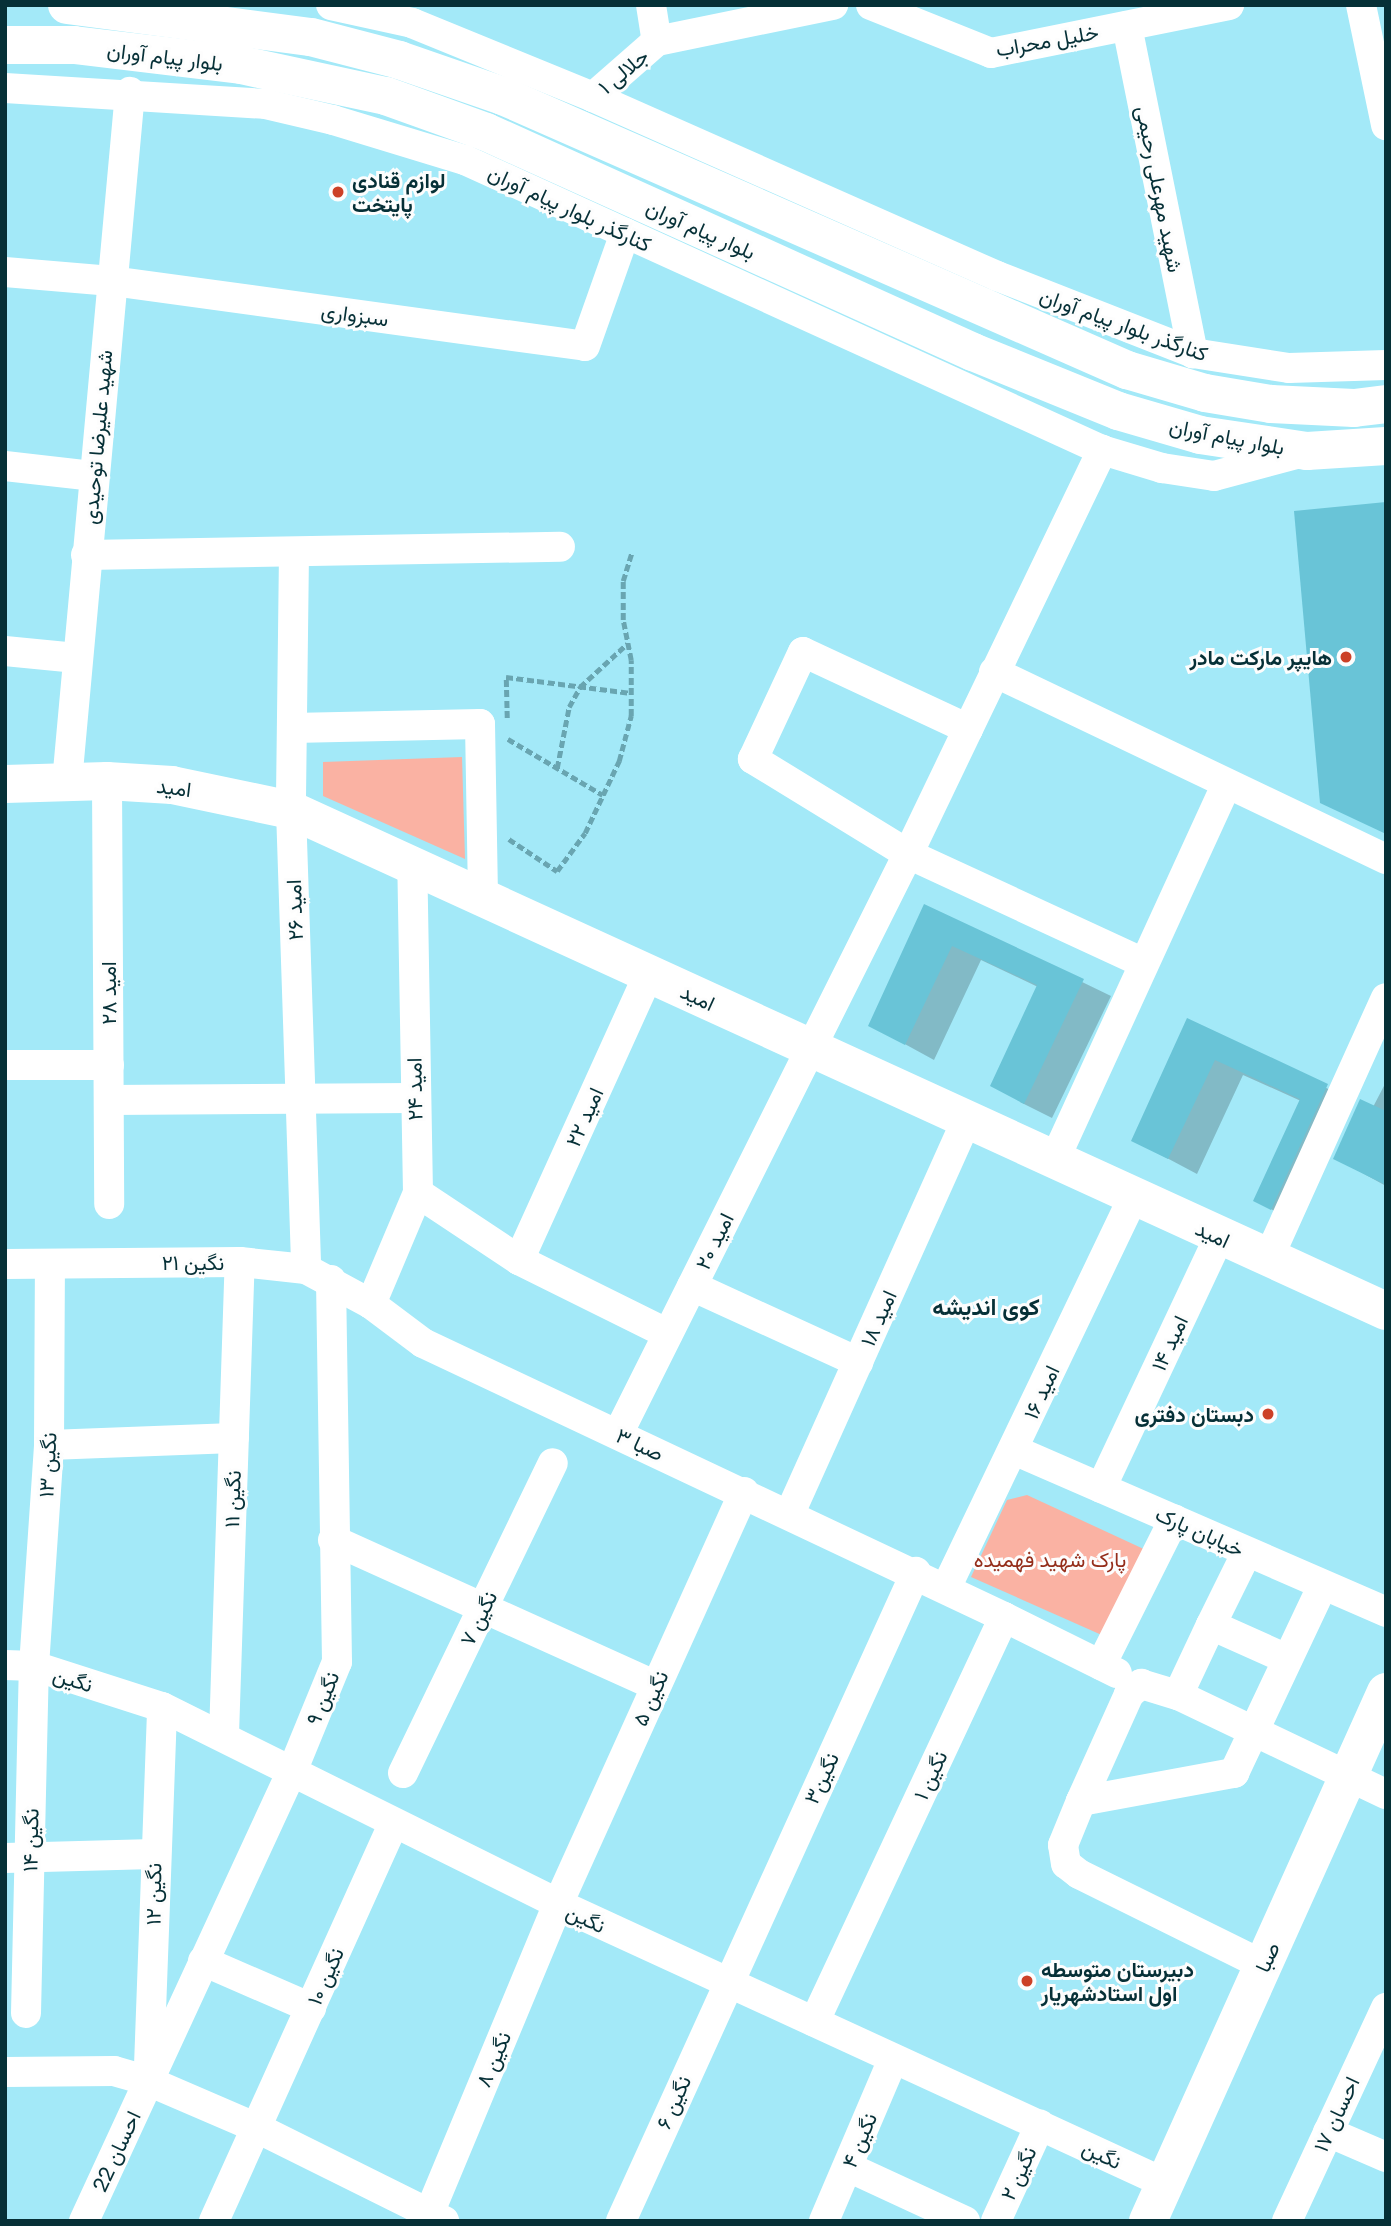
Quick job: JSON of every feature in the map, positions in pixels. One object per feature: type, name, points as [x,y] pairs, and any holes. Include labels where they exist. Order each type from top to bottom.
[{"type":"main road","name":"بلوار پیام آوران","points":[[67,5],[298,35],[399,60],[503,96],[993,315],[1127,370],[1205,393],[1271,404],[1354,408],[1386,404]]},
{"type":"main road","name":"بلوار پیام آوران","points":[[5,44],[74,45],[241,65],[386,96],[486,132],[973,352],[1118,411],[1200,435],[1307,450],[1386,446]]},
{"type":"main road","name":"امید","points":[[5,784],[107,781],[172,786],[291,810],[1380,1313]]},
{"type":"main road","name":"صبا","points":[[1148,2221],[1386,1692]]},
{"type":"street","name":"کنارگذر بلوار پیام آوران","points":[[331,5],[411,14],[997,276],[1194,353],[1289,368],[1386,365]]},
{"type":"street","name":"جلالی ۱","points":[[593,97],[657,41],[651,5]]},
{"type":"street","points":[[657,41],[833,5]]},
{"type":"street","name":"خلیل محراب","points":[[871,5],[991,53],[1228,5]]},
{"type":"street","points":[[1361,5],[1386,125]]},
{"type":"street","name":"شهید مهرعلی رحیمی","points":[[1127,26],[1194,353]]},
{"type":"street","name":"کنارگذر بلوار پیام آوران","points":[[5,88],[130,92],[265,104],[333,120],[465,160],[1102,450],[1162,468],[1214,476],[1307,450]]},
{"type":"street","name":"شهید علیرضا توحیدی","points":[[67,782],[76,658],[130,92]]},
{"type":"street","name":"سبزواری","points":[[5,272],[112,281],[586,346],[625,233]]},
{"type":"street","name":"امید ۲۰","points":[[618,1434],[908,854],[1102,450]]},
{"type":"street","points":[[5,467],[94,476]]},
{"type":"street","points":[[86,555],[560,547]]},
{"type":"street","name":"امید ۲۶","points":[[294,552],[291,810],[300,1100],[319,1275]]},
{"type":"street","points":[[5,651],[76,658]]},
{"type":"street","points":[[968,729],[803,652],[753,759],[908,854],[1144,963]]},
{"type":"street","points":[[994,672],[1386,859]]},
{"type":"street","points":[[292,728],[480,724],[494,739],[481,822],[483,897]]},
{"type":"street","name":"امید ۲۸","points":[[107,781],[109,1204]]},
{"type":"street","points":[[1054,1161],[1227,784]]},
{"type":"street","name":"امید ۲۴","points":[[371,1304],[418,1193],[413,1098],[412,864]]},
{"type":"street","name":"امید ۲۲","points":[[519,1260],[649,975]]},
{"type":"street","points":[[1268,1259],[1386,998]]},
{"type":"street","points":[[5,1065],[109,1065]]},
{"type":"street","points":[[109,1100],[413,1098]]},
{"type":"street","name":"امید ۱۸","points":[[790,1513],[966,1122]]},
{"type":"street","points":[[418,1193],[519,1260],[668,1334]]},
{"type":"street","name":"امید ۱۶","points":[[947,1586],[1133,1197]]},
{"type":"street","name":"امید ۱۴","points":[[1101,1488],[1219,1237]]},
{"type":"street","name":"نگین ۲۱","points":[[5,1265],[240,1262],[319,1275],[371,1304]]},
{"type":"street","name":"نگین ۱۱","points":[[224,1735],[240,1262]]},
{"type":"street","name":"نگین ۱۳","points":[[20,1665],[49,1445],[50,1264]]},
{"type":"street","name":"نگین ۹","points":[[148,2081],[291,1774],[337,1662],[334,1540],[319,1275]]},
{"type":"street","points":[[691,1286],[858,1362]]},
{"type":"street","name":"صبا ۳","points":[[371,1304],[423,1343],[916,1572]]},
{"type":"street","points":[[49,1445],[234,1438]]},
{"type":"street","name":"خیابان پارک","points":[[1014,1450],[1386,1612]]},
{"type":"street","name":"نگین ۷","points":[[403,1773],[553,1463]]},
{"type":"street","name":"نگین ۵","points":[[558,1904],[744,1492]]},
{"type":"street","points":[[1101,1665],[1174,1520]]},
{"type":"street","points":[[334,1540],[656,1686]]},
{"type":"street","points":[[1178,1695],[1247,1552]]},
{"type":"street","points":[[916,1572],[1140,1684],[1178,1695],[1386,1794]]},
{"type":"street","name":"نگین۳","points":[[726,1983],[916,1572]]},
{"type":"street","points":[[1081,1801],[1234,1773],[1323,1585]]},
{"type":"street","name":"نگین ۱","points":[[814,2022],[1004,1617]]},
{"type":"street","points":[[1211,1625],[1287,1659]]},
{"type":"street","name":"نگین","points":[[20,1665],[162,1707],[224,1735],[291,1774],[558,1904],[1165,2183]]},
{"type":"street","name":"نگین ۱۴","points":[[20,1665],[17,1857],[26,2013]]},
{"type":"street","points":[[1140,1684],[1129,1694],[1063,1844],[1066,1864],[1263,1965]]},
{"type":"street","name":"نگین ۱۲","points":[[148,2081],[154,1854],[162,1707]]},
{"type":"street","name":"نگین ۱۰","points":[[214,2221],[393,1824]]},
{"type":"street","points":[[17,1857],[154,1854]]},
{"type":"street","name":"نگین ۸","points":[[433,2218],[558,1904]]},
{"type":"street","points":[[203,1961],[311,2008]]},
{"type":"street","name":"نگین ۶","points":[[621,2221],[726,1983]]},
{"type":"street","name":"احسان ۱۷","points":[[1287,2221],[1386,2008]]},
{"type":"street","name":"نگین ۴","points":[[824,2221],[894,2059]]},
{"type":"street","points":[[5,2072],[114,2071],[148,2081],[257,2128],[433,2218]]},
{"type":"street","name":"احسان 22","points":[[84,2221],[148,2081]]},
{"type":"street","name":"نگین ۲","points":[[996,2221],[1040,2126]]},
{"type":"street","points":[[1328,2132],[1386,2157]]},
{"type":"street","points":[[848,2166],[965,2221]]},
{"type":"path","points":[[481,822],[557,871],[585,833],[619,761],[631,716],[623,581],[632,551]]},
{"type":"path","points":[[557,768],[569,707],[580,687],[628,643]]},
{"type":"path","points":[[603,795],[557,768],[494,739],[506,677],[631,694]]},
{"type":"green space","points":[[462,757],[465,859],[323,796],[323,762]]},
{"type":"green space","name":"پارک شهید فهمیده","points":[[1027,1495],[1161,1557],[1122,1644],[971,1577],[1007,1500]]},
{"type":"building","name":"هایپر مارکت مادر","points":[[1386,502],[1386,834],[1320,803],[1294,511]]},
{"type":"building","points":[[924,904],[1084,979],[1024,1104],[990,1086],[1037,985],[952,946],[905,1045],[868,1026]]},
{"type":"building","points":[[1187,1018],[1328,1084],[1271,1210],[1253,1201],[1300,1099],[1215,1060],[1168,1159],[1131,1141]]},
{"type":"building","points":[[1360,1099],[1386,1111],[1386,1185],[1333,1159]]},
{"type":"place","name":"لوازم قنادی پایتخت","points":[[338,192]]},
{"type":"place","name":"هایپر مارکت مادر","points":[[1346,657]]},
{"type":"place","name":"دبستان دفتری","points":[[1268,1414]]},
{"type":"place","name":"دبیرستان متوسطه اول استادشهریار","points":[[1027,1981]]},
{"type":"district","name":"کوی اندیشه","points":[[986,1306]]}]
